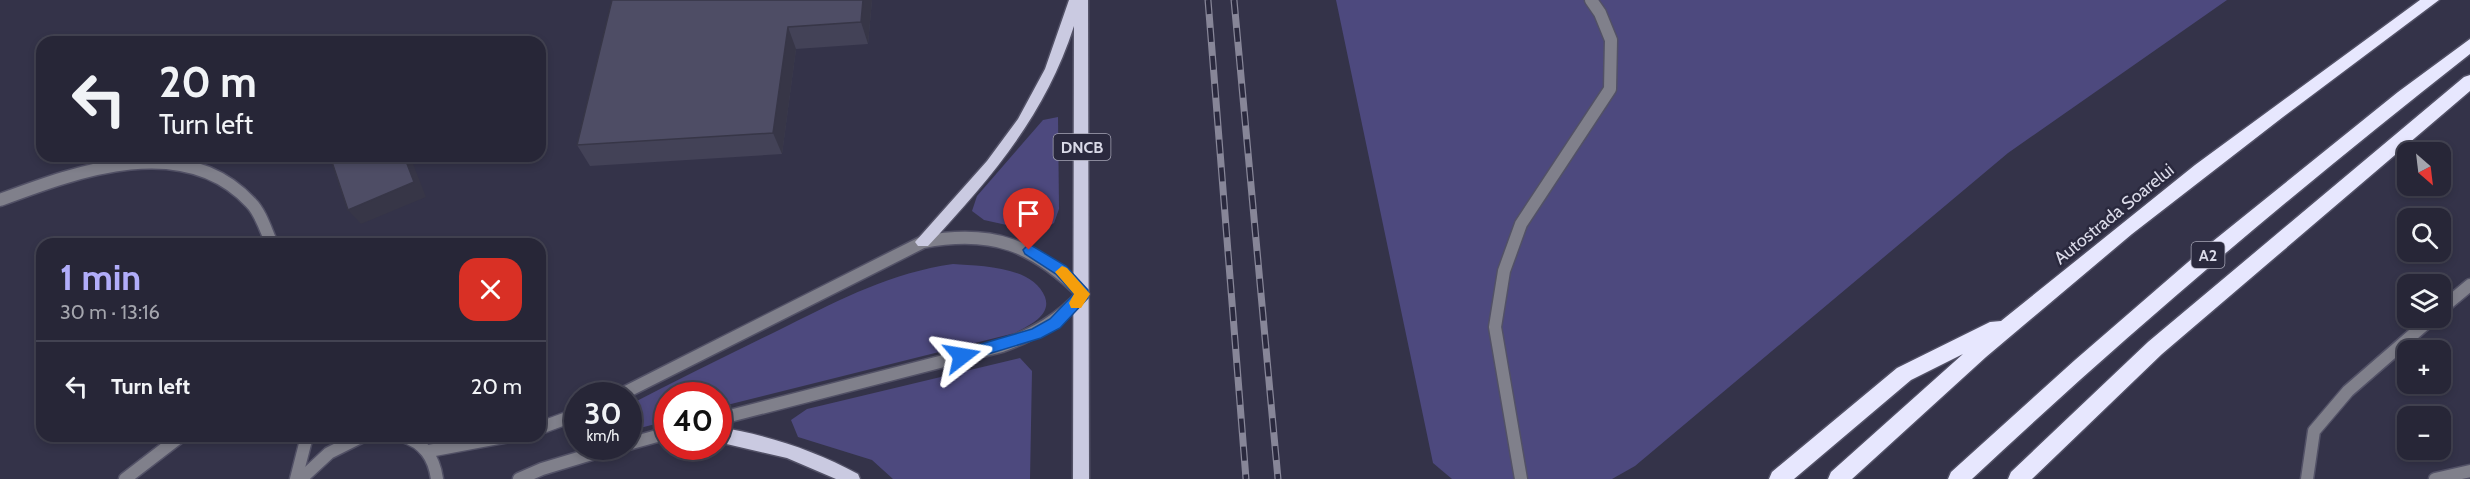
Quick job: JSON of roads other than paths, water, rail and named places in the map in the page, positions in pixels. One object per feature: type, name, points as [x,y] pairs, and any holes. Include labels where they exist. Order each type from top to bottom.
[{"type":"highway","name":"Autostrada Soarelui","points":[[1838,479],[1918,404],[2023,315],[2209,164],[2338,66],[2431,0]]},
{"type":"highway","name":"A2","points":[[1958,479],[2079,366],[2214,249],[2470,45]]},
{"type":"highway","points":[[2018,479],[2155,348],[2470,81]]},
{"type":"highway","points":[[1779,479],[1904,374],[2023,315]]},
{"type":"main road","points":[[923,242],[996,160],[1029,112],[1047,79],[1076,0]]},
{"type":"main road","name":"DNCB","points":[[1081,0],[1083,294],[1081,479]]},
{"type":"main road","points":[[732,436],[750,439],[806,457],[852,479]]},
{"type":"street","points":[[1521,479],[1495,327],[1504,271],[1521,224],[1610,89],[1611,40],[1600,13],[1591,0]]},
{"type":"street","points":[[0,200],[48,181],[87,170],[128,162],[157,162],[192,167],[222,177],[240,190],[256,207],[269,238]]},
{"type":"street","points":[[642,384],[923,242],[962,236],[1010,243],[1043,258],[1061,270],[1083,294],[1055,323],[1019,340],[732,415]]},
{"type":"street","points":[[2451,301],[2470,285]]},
{"type":"street","points":[[2307,479],[2314,431],[2348,391],[2420,328]]},
{"type":"street","points":[[546,426],[564,419]]},
{"type":"street","points":[[125,479],[173,442]]},
{"type":"street","points":[[296,479],[305,442]]},
{"type":"street","points":[[301,479],[319,459],[349,442]]},
{"type":"street","points":[[417,442],[429,451],[436,465],[437,479]]},
{"type":"street","points":[[429,451],[477,442]]},
{"type":"street","points":[[519,479],[572,460]]},
{"type":"street","points":[[2435,479],[2470,471]]},
{"type":"railway","points":[[1208,0],[1246,479]]},
{"type":"railway","points":[[1234,0],[1278,479]]}]
